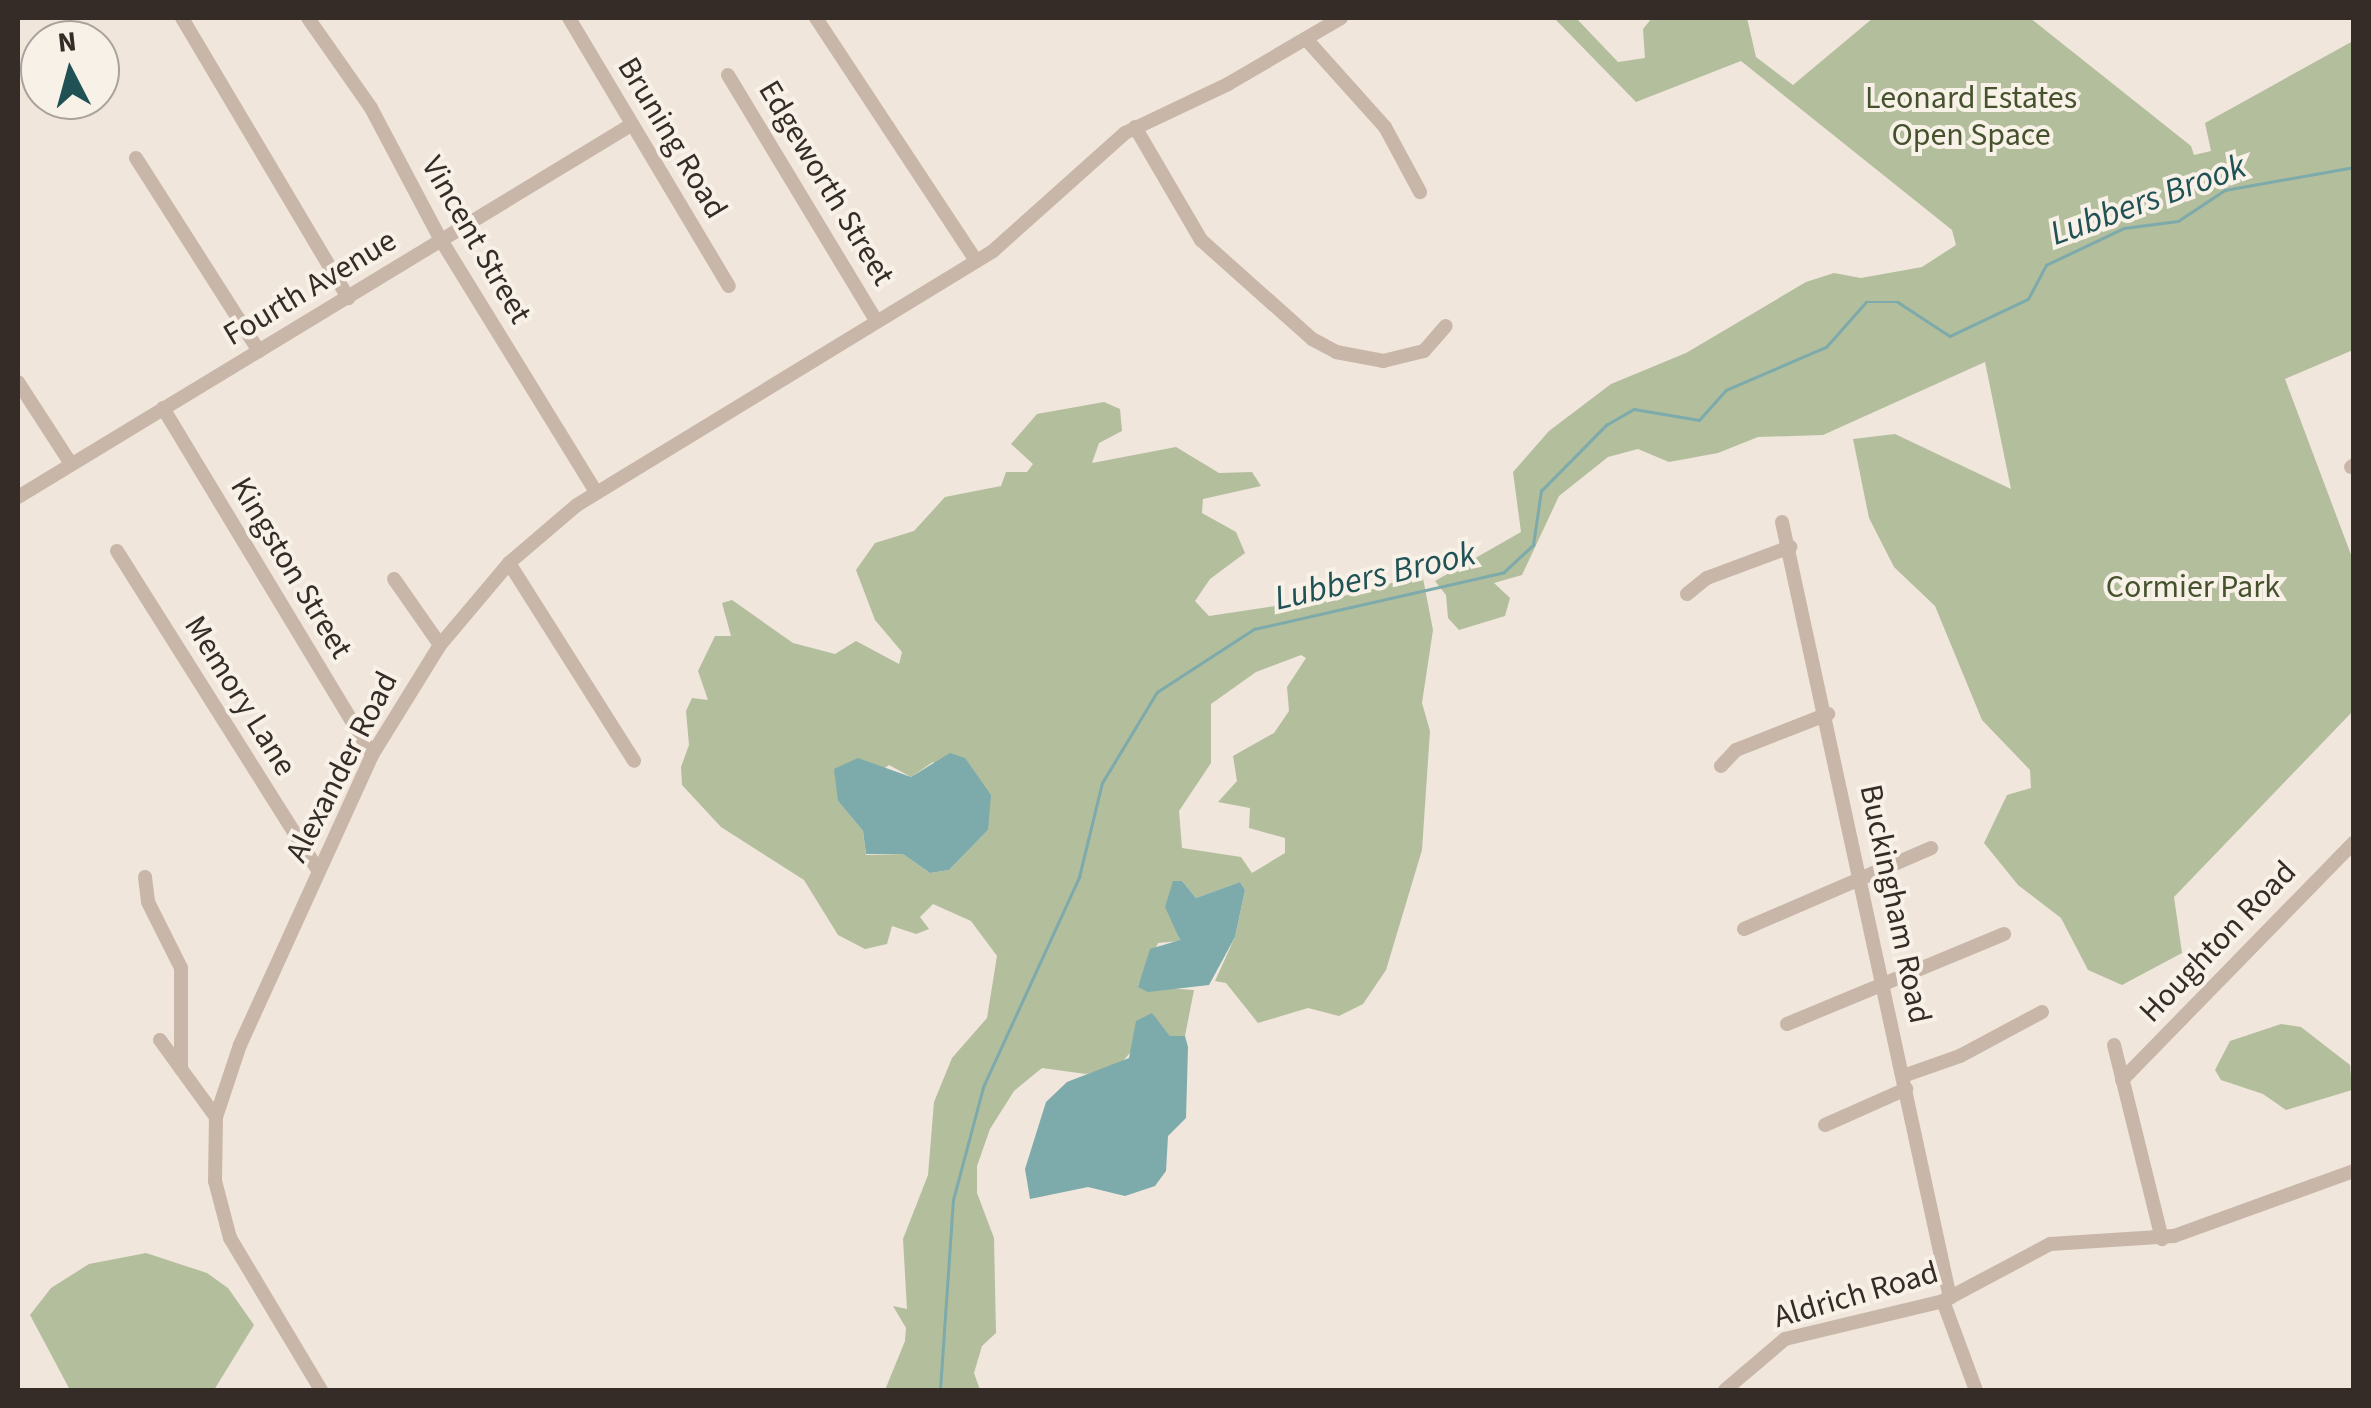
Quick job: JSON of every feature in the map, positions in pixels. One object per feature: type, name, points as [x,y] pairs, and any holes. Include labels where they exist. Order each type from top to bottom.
[{"type":"street","points":[[182,18],[348,298]]},
{"type":"street","name":"Vincent Street","points":[[308,18],[371,108],[441,240],[596,492]]},
{"type":"street","name":"Bruning Road","points":[[568,18],[729,286]]},
{"type":"street","points":[[816,18],[976,261]]},
{"type":"street","name":"Alexander Road","points":[[322,1390],[230,1238],[215,1182],[216,1117],[240,1045],[372,756],[440,645],[509,563],[596,492],[1004,243],[1136,127],[1341,18]]},
{"type":"street","points":[[1306,38],[1385,127],[1420,192]]},
{"type":"street","name":"Edgeworth Street","points":[[728,75],[876,320]]},
{"type":"street","name":"Fourth Avenue","points":[[18,496],[631,125]]},
{"type":"street","points":[[1136,127],[1201,240],[1312,340],[1336,352],[1383,361],[1424,351],[1446,326]]},
{"type":"street","points":[[136,158],[259,351]]},
{"type":"street","points":[[18,382],[71,464]]},
{"type":"street","name":"Kingston Street","points":[[163,408],[372,756]]},
{"type":"street","name":"Buckingham Road","points":[[1782,522],[1828,714],[1947,1300],[1976,1390]]},
{"type":"street","points":[[1688,594],[1708,578],[1790,547]]},
{"type":"street","name":"Memory Lane","points":[[116,551],[318,870]]},
{"type":"street","points":[[509,563],[634,761]]},
{"type":"street","points":[[394,579],[440,645]]},
{"type":"street","points":[[1721,766],[1738,749],[1828,714]]},
{"type":"street","name":"Houghton Road","points":[[2122,1080],[2354,842]]},
{"type":"street","points":[[1744,928],[1863,881],[1931,848]]},
{"type":"street","points":[[145,877],[148,902],[181,968],[182,1070]]},
{"type":"street","points":[[1788,1024],[2004,934]]},
{"type":"street","points":[[1825,1125],[2042,1012]]},
{"type":"street","points":[[160,1040],[216,1117]]},
{"type":"street","points":[[2114,1044],[2162,1239]]},
{"type":"street","name":"Aldrich Road","points":[[1725,1390],[1766,1350],[1795,1335],[1947,1300],[2054,1242],[2162,1239],[2354,1171]]},
{"type":"green space","points":[[1554,18],[1576,18],[1618,62],[1645,58],[1643,29],[1652,18],[1747,18],[1756,57],[1793,85],[1873,18],[2030,18],[2191,146],[2194,155],[2211,151],[2205,123],[2353,41],[2353,350],[2285,379],[2353,560],[2353,711],[2174,897],[2182,953],[2122,985],[2088,970],[2061,918],[2018,885],[1984,843],[2007,795],[2031,788],[2030,770],[1982,720],[1935,606],[1894,567],[1869,518],[1853,439],[1895,434],[2011,489],[1985,362],[1823,435],[1758,437],[1718,453],[1669,462],[1638,449],[1608,457],[1559,496],[1522,575],[1494,583],[1510,598],[1505,616],[1459,630],[1448,618],[1446,595],[1435,581],[1521,532],[1513,472],[1549,431],[1611,384],[1686,353],[1806,282],[1834,273],[1861,278],[1922,267],[1956,245],[1952,230],[1741,61],[1636,102]]},
{"type":"green space","points":[[1104,402],[1120,409],[1122,431],[1099,443],[1092,463],[1176,447],[1219,473],[1252,472],[1261,486],[1203,499],[1202,513],[1236,532],[1245,553],[1210,579],[1195,601],[1209,616],[1361,593],[1422,573],[1433,630],[1422,703],[1430,731],[1422,850],[1386,970],[1363,1004],[1339,1016],[1308,1008],[1258,1023],[1226,983],[1215,981],[1235,937],[1245,890],[1240,882],[1196,898],[1182,881],[1170,912],[1180,941],[1158,943],[1138,986],[1194,990],[1185,1036],[1170,1036],[1157,1020],[1119,1066],[1086,1074],[1042,1068],[1014,1091],[990,1129],[977,1166],[977,1193],[994,1238],[996,1333],[982,1346],[974,1373],[980,1390],[885,1390],[905,1341],[906,1328],[893,1306],[907,1309],[903,1239],[928,1175],[934,1102],[952,1058],[987,1018],[997,956],[971,921],[933,904],[920,917],[929,929],[916,934],[892,926],[887,944],[865,949],[838,935],[804,880],[721,827],[682,785],[681,767],[689,745],[686,711],[692,698],[708,700],[698,671],[715,636],[731,636],[722,603],[732,600],[793,643],[835,654],[856,641],[899,664],[902,652],[875,620],[856,570],[875,543],[914,531],[945,497],[1001,486],[1006,472],[1027,472],[1033,464],[1011,444],[1037,414]],"holes":[[[1301,655],[1306,658],[1287,687],[1289,711],[1274,733],[1233,756],[1237,781],[1218,802],[1250,808],[1249,828],[1285,838],[1285,853],[1252,873],[1241,857],[1182,848],[1179,811],[1211,763],[1211,704],[1256,672]],[[933,762],[988,830],[949,870],[930,873],[903,854],[866,855],[863,831],[838,801],[889,765],[911,777]]]},
{"type":"green space","points":[[2281,1024],[2301,1027],[2350,1065],[2352,1090],[2286,1110],[2263,1094],[2221,1080],[2215,1070],[2230,1041]]},
{"type":"green space","points":[[146,1253],[207,1273],[228,1288],[254,1325],[214,1390],[70,1390],[30,1315],[51,1288],[89,1264]]},
{"type":"water","points":[[950,753],[965,758],[991,795],[988,830],[949,870],[930,873],[903,854],[866,854],[863,831],[838,801],[834,769],[858,758],[911,777]]},
{"type":"water","points":[[1173,881],[1182,881],[1196,898],[1240,882],[1245,890],[1235,937],[1209,985],[1148,992],[1138,987],[1150,949],[1180,940],[1165,907]]},
{"type":"water","points":[[1152,1013],[1170,1036],[1185,1036],[1188,1047],[1186,1118],[1168,1136],[1166,1171],[1155,1186],[1125,1196],[1088,1187],[1030,1199],[1025,1169],[1046,1102],[1067,1082],[1129,1058],[1136,1021]]},
{"type":"waterway","name":"Lubbers Brook","points":[[940,1390],[953,1200],[983,1087],[1079,877],[1102,783],[1157,692],[1254,629],[1504,572],[1533,545],[1541,491],[1606,425],[1634,409],[1699,420],[1726,390],[1826,347],[1866,302],[1898,302],[1950,336],[2028,299],[2046,265],[2124,228],[2178,221],[2225,190],[2354,167]]},
{"type":"park label","name":"Leonard Estates Open Space","points":[[1971,118]]},
{"type":"park label","name":"Cormier Park","points":[[2193,587]]}]
